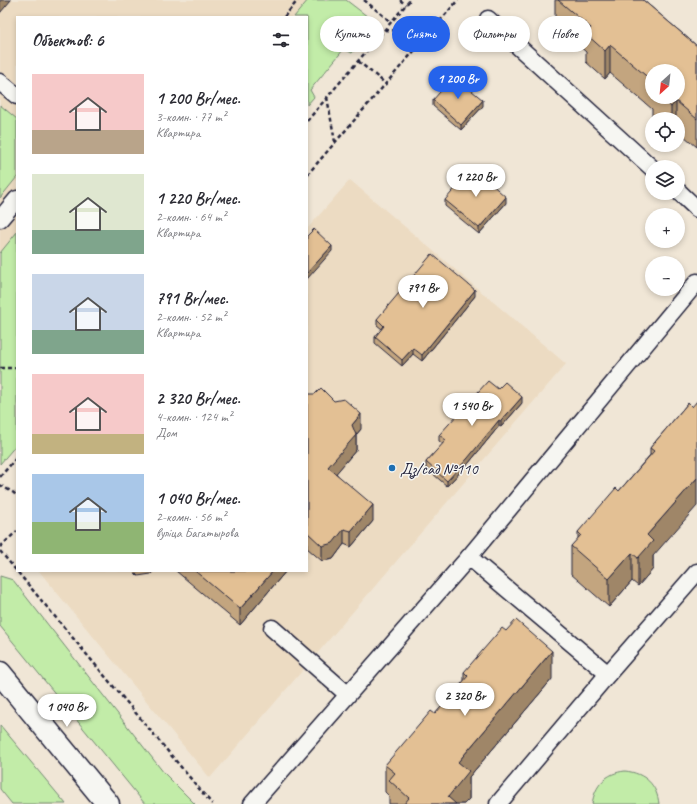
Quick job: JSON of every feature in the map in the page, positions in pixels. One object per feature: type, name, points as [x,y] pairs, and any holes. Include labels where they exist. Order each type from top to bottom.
[{"type":"street","points":[[0,673],[108,804]]},
{"type":"lane","points":[[524,52],[645,162]]},
{"type":"lane","points":[[0,82],[16,95]]},
{"type":"lane","points":[[685,197],[697,208]]},
{"type":"lane","points":[[0,219],[16,200]]},
{"type":"lane","points":[[260,801],[347,694],[469,557],[697,282]]},
{"type":"lane","points":[[469,557],[608,674]]},
{"type":"lane","points":[[498,804],[697,572]]},
{"type":"lane","points":[[272,628],[347,694]]},
{"type":"path","points":[[285,16],[298,0]]},
{"type":"path","points":[[308,120],[392,22],[364,0]]},
{"type":"path","points":[[400,0],[406,5]]},
{"type":"path","points":[[397,16],[410,0]]},
{"type":"path","points":[[445,16],[458,0]]},
{"type":"path","points":[[385,30],[392,30]]},
{"type":"path","points":[[308,174],[414,52]]},
{"type":"path","points":[[358,61],[386,84]]},
{"type":"path","points":[[327,98],[336,142]]},
{"type":"path","points":[[0,368],[16,368]]},
{"type":"path","points":[[0,477],[16,458]]},
{"type":"path","points":[[0,485],[16,496]]},
{"type":"path","points":[[0,547],[16,532]]},
{"type":"path","points":[[0,551],[16,570]]},
{"type":"path","points":[[18,572],[212,804]]},
{"type":"shaded area","points":[[0,0],[319,0],[306,16],[16,16],[16,359],[0,348]]},
{"type":"shaded area","name":"Дз/сад №110","points":[[350,180],[566,364],[210,778],[40,572],[308,572],[308,228]]},
{"type":"green space","points":[[308,0],[346,0],[367,16],[320,16],[320,52],[342,52],[310,90],[314,97],[308,104],[308,16],[295,16]]},
{"type":"green space","points":[[0,105],[16,118],[16,178],[0,198]]},
{"type":"green space","points":[[16,233],[16,445],[0,464],[0,253]]},
{"type":"green space","points":[[0,576],[13,580],[164,773],[195,804],[145,804],[0,626]]},
{"type":"green space","points":[[0,725],[66,804],[12,804],[0,789]]},
{"type":"green space","points":[[625,771],[638,774],[649,781],[656,791],[659,804],[592,804],[596,791],[602,781],[612,774]]},
{"type":"building","points":[[558,0],[643,0],[697,46],[697,119],[680,104],[685,104],[685,64],[645,64],[645,75],[610,45],[605,51],[592,39],[592,16],[577,16]]},
{"type":"building","points":[[454,76],[483,100],[461,125],[433,100]]},
{"type":"building","points":[[473,168],[506,197],[479,228],[445,200]]},
{"type":"building","points":[[314,229],[332,246],[308,272],[308,235]]},
{"type":"building","points":[[432,254],[475,290],[422,355],[413,348],[402,360],[375,337],[384,326],[377,319]]},
{"type":"building","points":[[488,381],[498,389],[505,382],[522,397],[501,421],[499,420],[447,481],[426,462],[446,440],[439,435]]},
{"type":"building","points":[[321,388],[334,401],[344,399],[361,414],[352,425],[356,435],[328,467],[373,505],[351,531],[344,529],[333,543],[322,546],[308,533],[308,394],[315,394]]},
{"type":"building","points":[[697,401],[697,478],[647,535],[653,541],[638,558],[632,553],[609,579],[571,546],[581,535],[578,532],[616,488],[619,491],[654,451],[650,448],[688,403],[692,407]]},
{"type":"building","points":[[196,572],[272,572],[240,609]]},
{"type":"building","points":[[516,620],[552,651],[458,762],[469,771],[448,797],[456,804],[404,804],[409,798],[389,780],[395,773],[385,765],[431,711],[435,714],[468,676],[464,672],[502,628],[506,631]]},
{"type":"place","name":"Дз/сад №110","points":[[392,468]]}]
